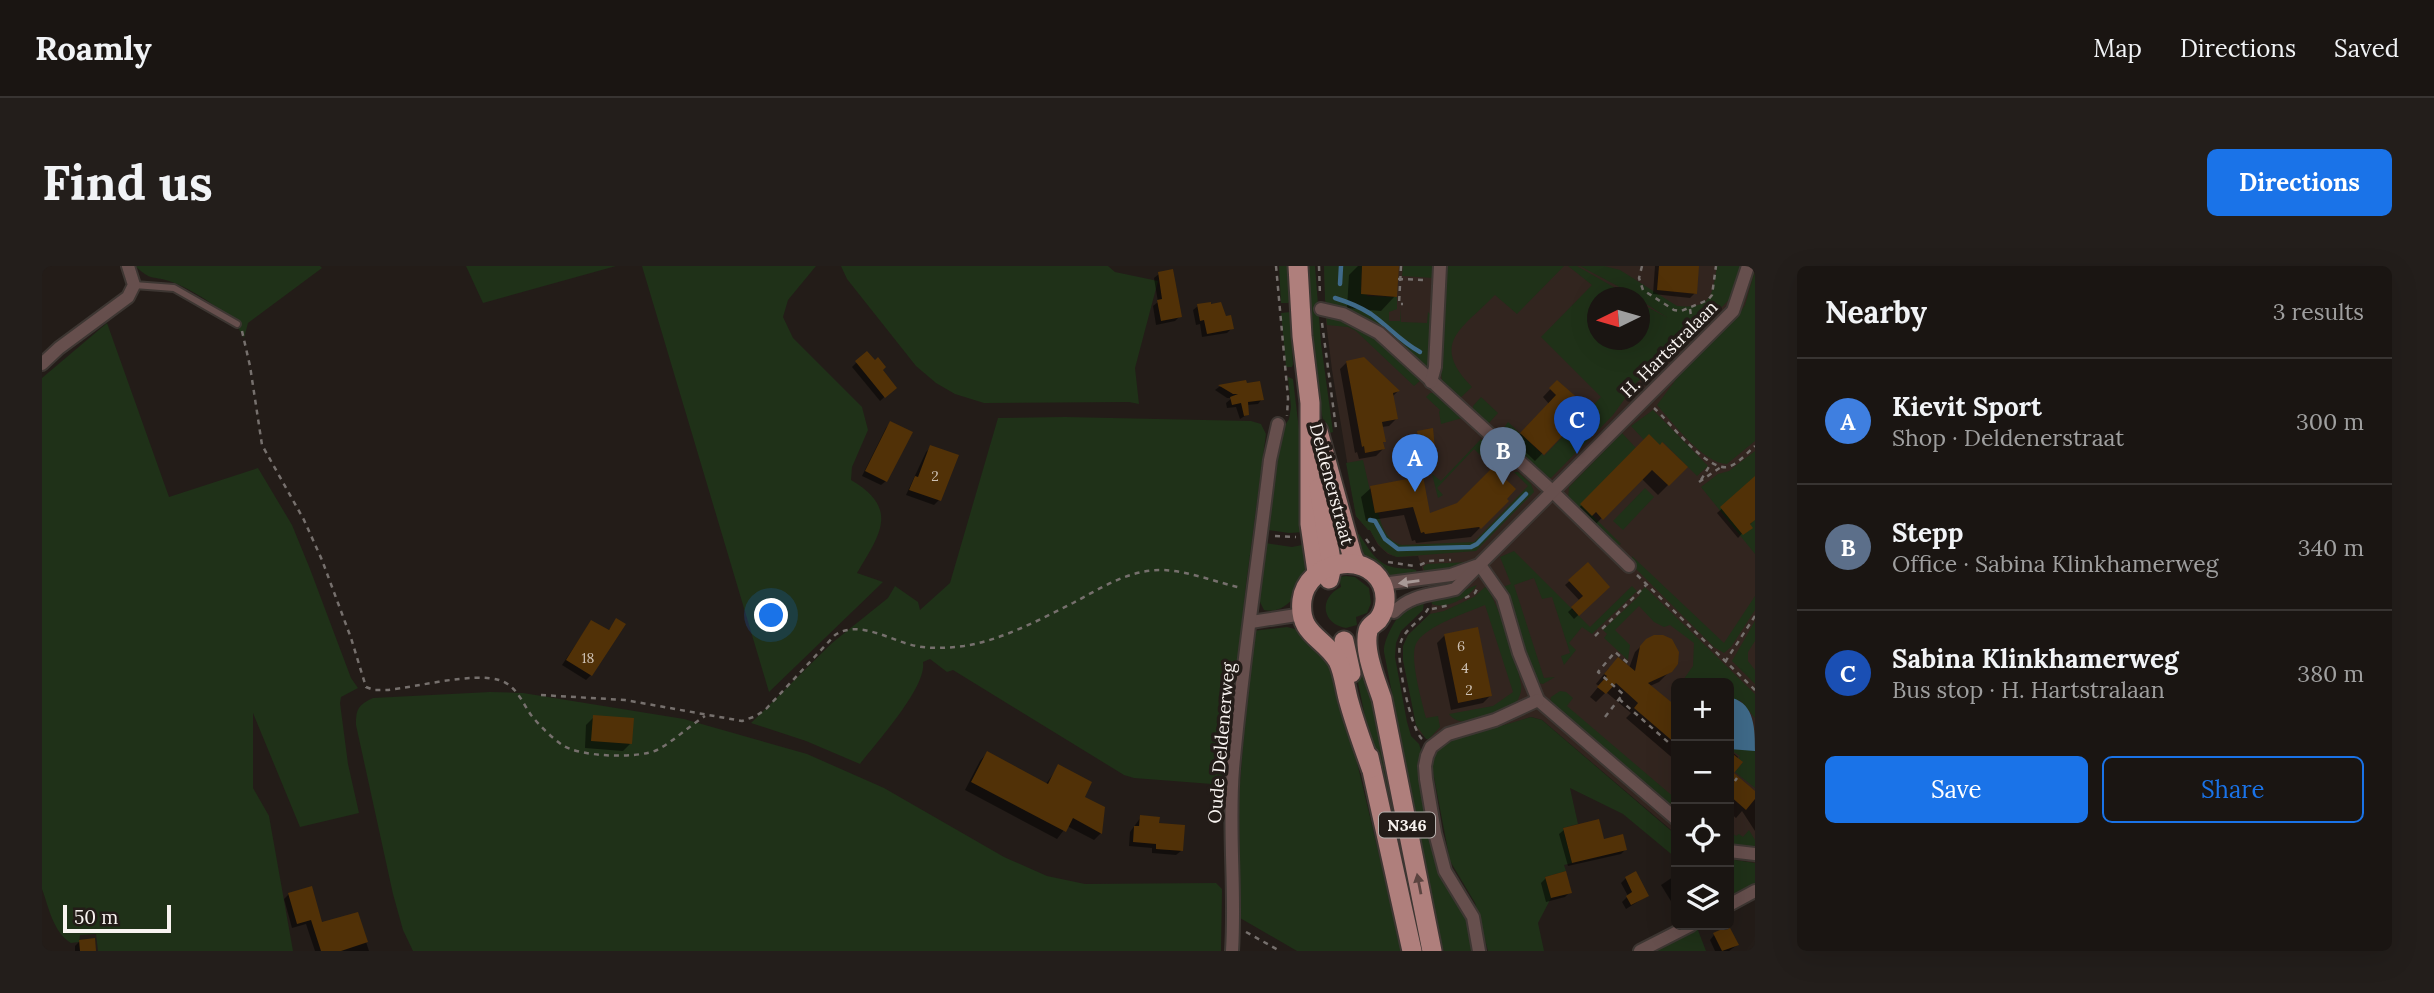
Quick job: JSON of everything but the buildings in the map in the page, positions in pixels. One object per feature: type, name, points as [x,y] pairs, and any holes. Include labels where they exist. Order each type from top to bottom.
[{"type":"main road","name":"Deldenerstraat","points":[[1298,266],[1302,336],[1310,403],[1311,456],[1317,471],[1324,569]]},
{"type":"main road","name":"Deldenerstraat","points":[[1310,403],[1356,564]]},
{"type":"main road","points":[[1372,637],[1368,631],[1379,618],[1385,603],[1382,584],[1370,572],[1356,564],[1324,569],[1329,580],[1321,586],[1309,617],[1338,647],[1372,637],[1387,625],[1394,612]]},
{"type":"main road","name":"N346","points":[[1372,637],[1371,667],[1382,699],[1432,951]]},
{"type":"main road","name":"N346","points":[[1338,647],[1371,768],[1412,951]]},
{"type":"street","points":[[42,364],[59,348],[128,297],[134,285],[128,266]]},
{"type":"street","points":[[1431,382],[1435,367],[1440,266]]},
{"type":"street","name":"H. Hartstralaan","points":[[1394,612],[1402,603],[1412,598],[1455,589],[1480,565],[1733,311],[1748,266]]},
{"type":"street","points":[[1321,309],[1343,314],[1379,333],[1552,491],[1629,566]]},
{"type":"street","name":"Oude Deldenerweg","points":[[1232,951],[1234,926],[1231,800],[1270,460],[1278,426]]},
{"type":"street","points":[[1480,565],[1503,598],[1519,653],[1538,700],[1671,815]]},
{"type":"street","name":"H. Hartstralaan","points":[[1382,584],[1451,575],[1480,565]]},
{"type":"street","points":[[1251,622],[1309,617]]},
{"type":"street","points":[[1479,951],[1467,904],[1445,871],[1435,833],[1425,766],[1431,747],[1448,734],[1495,720],[1538,700]]},
{"type":"street","points":[[1734,851],[1755,854]]},
{"type":"street","points":[[1734,902],[1755,891]]},
{"type":"street","points":[[1647,949],[1682,930]]},
{"type":"lane","points":[[134,285],[174,288],[237,324]]},
{"type":"path","points":[[1276,266],[1288,409],[1286,418],[1278,426]]},
{"type":"path","points":[[1319,266],[1328,377],[1338,439]]},
{"type":"path","points":[[1401,266],[1399,304],[1403,304]]},
{"type":"path","points":[[1642,266],[1639,278],[1643,290],[1674,310],[1690,309],[1708,300],[1712,295],[1716,266]]},
{"type":"path","points":[[1399,279],[1440,281]]},
{"type":"path","points":[[1690,309],[1695,337],[1701,343]]},
{"type":"path","points":[[237,324],[247,347],[262,445],[304,520],[322,560],[366,687],[387,690],[479,678],[501,680],[514,689],[547,732],[562,745],[580,752],[646,754],[661,747],[705,716]]},
{"type":"path","points":[[1644,398],[1711,463],[1721,467]]},
{"type":"path","points":[[1711,463],[1699,482],[1721,467],[1735,463],[1755,446]]},
{"type":"path","points":[[1360,530],[1380,557],[1390,563],[1418,566],[1423,580]]},
{"type":"path","points":[[1629,566],[1755,690]]},
{"type":"path","points":[[541,695],[625,700],[742,721],[766,709],[835,635],[846,629],[860,628],[919,647],[947,649],[974,644],[1010,633],[1119,579],[1154,570],[1178,573],[1255,592]]},
{"type":"path","points":[[1595,636],[1646,585]]},
{"type":"path","points":[[1427,595],[1429,609],[1406,631],[1399,647],[1413,724],[1418,736],[1431,747]]},
{"type":"path","points":[[1725,662],[1755,616]]},
{"type":"path","points":[[1605,717],[1623,694],[1598,672],[1615,652],[1628,663]]},
{"type":"path","points":[[1619,699],[1671,745]]},
{"type":"path","points":[[1734,782],[1737,778]]},
{"type":"path","points":[[1234,926],[1280,951]]},
{"type":"shaded area","points":[[1324,266],[1755,266],[1755,863],[1734,860],[1734,678],[1671,678],[1671,830],[1542,720],[1531,717],[1437,748],[1418,731],[1403,660],[1403,647],[1408,635],[1430,614],[1432,604],[1429,589],[1418,556],[1397,557],[1388,554],[1356,516],[1326,321]]},
{"type":"green space","points":[[135,266],[322,268],[248,323],[244,338],[222,312],[201,296],[169,281],[149,276]]},
{"type":"green space","points":[[466,266],[616,266],[483,303]]},
{"type":"green space","points":[[642,266],[816,266],[788,300],[783,317],[793,338],[862,407],[868,430],[852,467],[851,480],[876,501],[881,523],[873,546],[857,573],[883,582],[769,692]]},
{"type":"green space","points":[[841,266],[1108,266],[1115,272],[1158,281],[1135,368],[1139,404],[984,403],[955,394],[936,383],[916,366],[847,279]]},
{"type":"green space","points":[[1279,266],[1289,266],[1288,303],[1281,303]]},
{"type":"green space","points":[[1306,266],[1315,266],[1321,343],[1333,432],[1326,434],[1315,371]]},
{"type":"green space","points":[[1324,266],[1362,266],[1361,292],[1367,293],[1367,296],[1397,297],[1397,309],[1389,312],[1389,321],[1400,321],[1400,308],[1401,322],[1427,323],[1428,312],[1432,316],[1429,370],[1426,371],[1327,306]]},
{"type":"green space","points":[[1403,266],[1434,266],[1434,278],[1402,276]]},
{"type":"green space","points":[[1446,266],[1564,266],[1517,314],[1495,295],[1462,327],[1455,337],[1453,359],[1459,372],[1472,387],[1459,399],[1442,380],[1441,373]]},
{"type":"green space","points":[[1568,266],[1577,266],[1614,287],[1590,287],[1592,285]]},
{"type":"green space","points":[[1580,266],[1604,266],[1620,270],[1647,287],[1619,287]]},
{"type":"green space","points":[[1717,266],[1742,266],[1734,290],[1724,305],[1688,327],[1686,330],[1691,334],[1667,359],[1637,382],[1613,415],[1551,478],[1543,476],[1500,437],[1500,433],[1508,422],[1544,456],[1601,397],[1541,337],[1587,290],[1587,350],[1650,350],[1650,308],[1668,318],[1650,306],[1650,289],[1677,306],[1698,305],[1709,298],[1712,292]]},
{"type":"green space","points":[[1755,270],[1755,441],[1727,464],[1718,462],[1699,450],[1657,405],[1680,374],[1738,316],[1745,305]]},
{"type":"green space","points":[[1290,312],[1293,364],[1292,367],[1286,367],[1281,313]]},
{"type":"green space","points":[[1326,314],[1364,326],[1422,379],[1414,386],[1356,331],[1348,327],[1327,325]]},
{"type":"green space","points":[[107,323],[169,497],[258,468],[292,525],[351,678],[358,688],[341,697],[340,703],[348,764],[359,813],[300,827],[253,713],[253,788],[269,816],[293,951],[98,951],[96,934],[80,935],[79,942],[71,943],[60,933],[52,919],[42,889],[42,378]]},
{"type":"green space","points":[[1288,377],[1293,379],[1302,455],[1305,532],[1289,533],[1268,530],[1278,436],[1289,419],[1291,407]]},
{"type":"green space","points":[[1430,393],[1437,393],[1462,418],[1441,424],[1440,410],[1426,397]]},
{"type":"green space","points":[[1481,397],[1498,413],[1489,423],[1485,423],[1473,411],[1473,406]]},
{"type":"green space","points":[[1653,410],[1708,466],[1697,476],[1663,442],[1660,445],[1644,440],[1631,426]]},
{"type":"green space","points":[[998,418],[1251,421],[1261,424],[1266,434],[1246,585],[1225,785],[1124,775],[953,670],[947,672],[930,659],[923,662],[922,673],[909,700],[860,764],[806,741],[751,723],[832,643],[888,598],[895,586],[918,602],[920,610],[950,583]]},
{"type":"green space","points":[[1622,433],[1636,448],[1581,504],[1621,544],[1615,546],[1568,501],[1569,487]]},
{"type":"green space","points":[[1481,439],[1490,448],[1482,457],[1474,449],[1437,488],[1443,495],[1438,498],[1432,474],[1441,481]]},
{"type":"green space","points":[[1755,451],[1755,554],[1701,487],[1718,474],[1729,471]]},
{"type":"green space","points":[[1363,460],[1375,513],[1378,512],[1388,537],[1402,545],[1474,542],[1528,486],[1514,472],[1518,472],[1531,484],[1534,492],[1476,551],[1397,557],[1380,546],[1370,530],[1356,516],[1346,463]]},
{"type":"green space","points":[[1645,488],[1654,497],[1623,530],[1613,521]]},
{"type":"green space","points":[[1359,534],[1370,551],[1384,564],[1416,570],[1418,576],[1390,579],[1364,562],[1351,536]]},
{"type":"green space","points":[[1265,543],[1292,547],[1307,544],[1311,564],[1294,598],[1273,611],[1264,610],[1258,598]]},
{"type":"green space","points":[[1514,551],[1590,627],[1632,586],[1637,591],[1592,634],[1582,627],[1569,643],[1576,650],[1564,665],[1561,656],[1570,653],[1552,597],[1542,599],[1534,578],[1514,585],[1544,678],[1555,677],[1543,684],[1535,682],[1503,587],[1511,584],[1500,557]]},
{"type":"green space","points":[[1632,556],[1724,643],[1755,596],[1755,610],[1731,647],[1724,653],[1714,647],[1632,565]]},
{"type":"green space","points":[[1469,562],[1461,567],[1425,573],[1423,567],[1427,564]]},
{"type":"green space","points":[[1339,577],[1355,577],[1369,588],[1371,603],[1367,613],[1356,617],[1357,625],[1346,628],[1332,621],[1328,616],[1326,604],[1329,597],[1341,587]]},
{"type":"green space","points":[[1477,585],[1457,601],[1444,605],[1432,604],[1431,600]]},
{"type":"green space","points":[[1485,587],[1495,603],[1512,649],[1521,684],[1519,698],[1494,716],[1473,722],[1455,719],[1449,714],[1493,706],[1513,692],[1485,605],[1448,620],[1422,636],[1415,648],[1417,678],[1426,718],[1438,716],[1440,727],[1426,739],[1416,725],[1403,660],[1403,646],[1408,635],[1430,614],[1444,611],[1474,597]]},
{"type":"green space","points":[[1645,587],[1755,694],[1755,718],[1741,701],[1734,700],[1734,678],[1685,678],[1693,666],[1694,643],[1670,625],[1664,627],[1654,622],[1639,606],[1615,630],[1630,645],[1628,660],[1604,638],[1607,634],[1603,630],[1640,595]]},
{"type":"green space","points":[[1424,602],[1423,610],[1401,631],[1396,643],[1395,657],[1407,722],[1411,736],[1421,750],[1420,776],[1465,912],[1472,951],[1444,951],[1440,941],[1384,652],[1388,634],[1399,615],[1410,606]]},
{"type":"green space","points":[[1755,621],[1755,641],[1748,652],[1748,661],[1755,670],[1755,684],[1732,661]]},
{"type":"green space","points":[[1287,627],[1299,630],[1335,670],[1402,951],[1297,951],[1240,918],[1239,795],[1252,631]]},
{"type":"green space","points":[[1366,667],[1423,951],[1419,951],[1355,668]]},
{"type":"green space","points":[[1560,691],[1573,698],[1567,706],[1671,795],[1671,803],[1667,805],[1550,703],[1551,697]]},
{"type":"green space","points":[[523,693],[684,719],[807,754],[884,788],[1004,857],[1047,876],[1085,884],[1216,883],[1222,889],[1221,951],[413,951],[403,930],[393,894],[356,725],[357,711],[361,705],[373,698]]},
{"type":"green space","points":[[1531,717],[1542,720],[1671,831],[1671,854],[1623,814],[1570,788],[1578,824],[1563,828],[1572,863],[1564,865],[1566,871],[1545,877],[1551,898],[1538,923],[1544,951],[1488,951],[1475,903],[1450,861],[1432,767],[1434,752],[1457,734]]},
{"type":"green space","points":[[1734,749],[1755,751],[1755,788],[1735,772],[1743,762],[1738,759],[1740,756],[1734,752]]},
{"type":"green space","points":[[1749,830],[1755,840],[1755,851],[1734,846],[1734,834],[1743,837]]},
{"type":"green space","points":[[1734,860],[1755,863],[1755,884],[1734,894]]},
{"type":"green space","points":[[1687,930],[1698,930],[1706,951],[1658,951],[1662,943]]},
{"type":"water","points":[[1734,699],[1745,706],[1752,719],[1755,751],[1734,749]]},
{"type":"waterway","points":[[1340,284],[1341,266]]},
{"type":"waterway","points":[[1335,298],[1371,314],[1420,352]]},
{"type":"waterway","points":[[1370,520],[1375,521],[1385,539],[1398,549],[1471,547],[1526,494]]},
{"type":"place","name":"Sabina Klinkhamerweg","points":[[1577,454]]},
{"type":"place","name":"Stepp","points":[[1503,485]]},
{"type":"place","name":"Kievit Sport","points":[[1415,492]]}]
